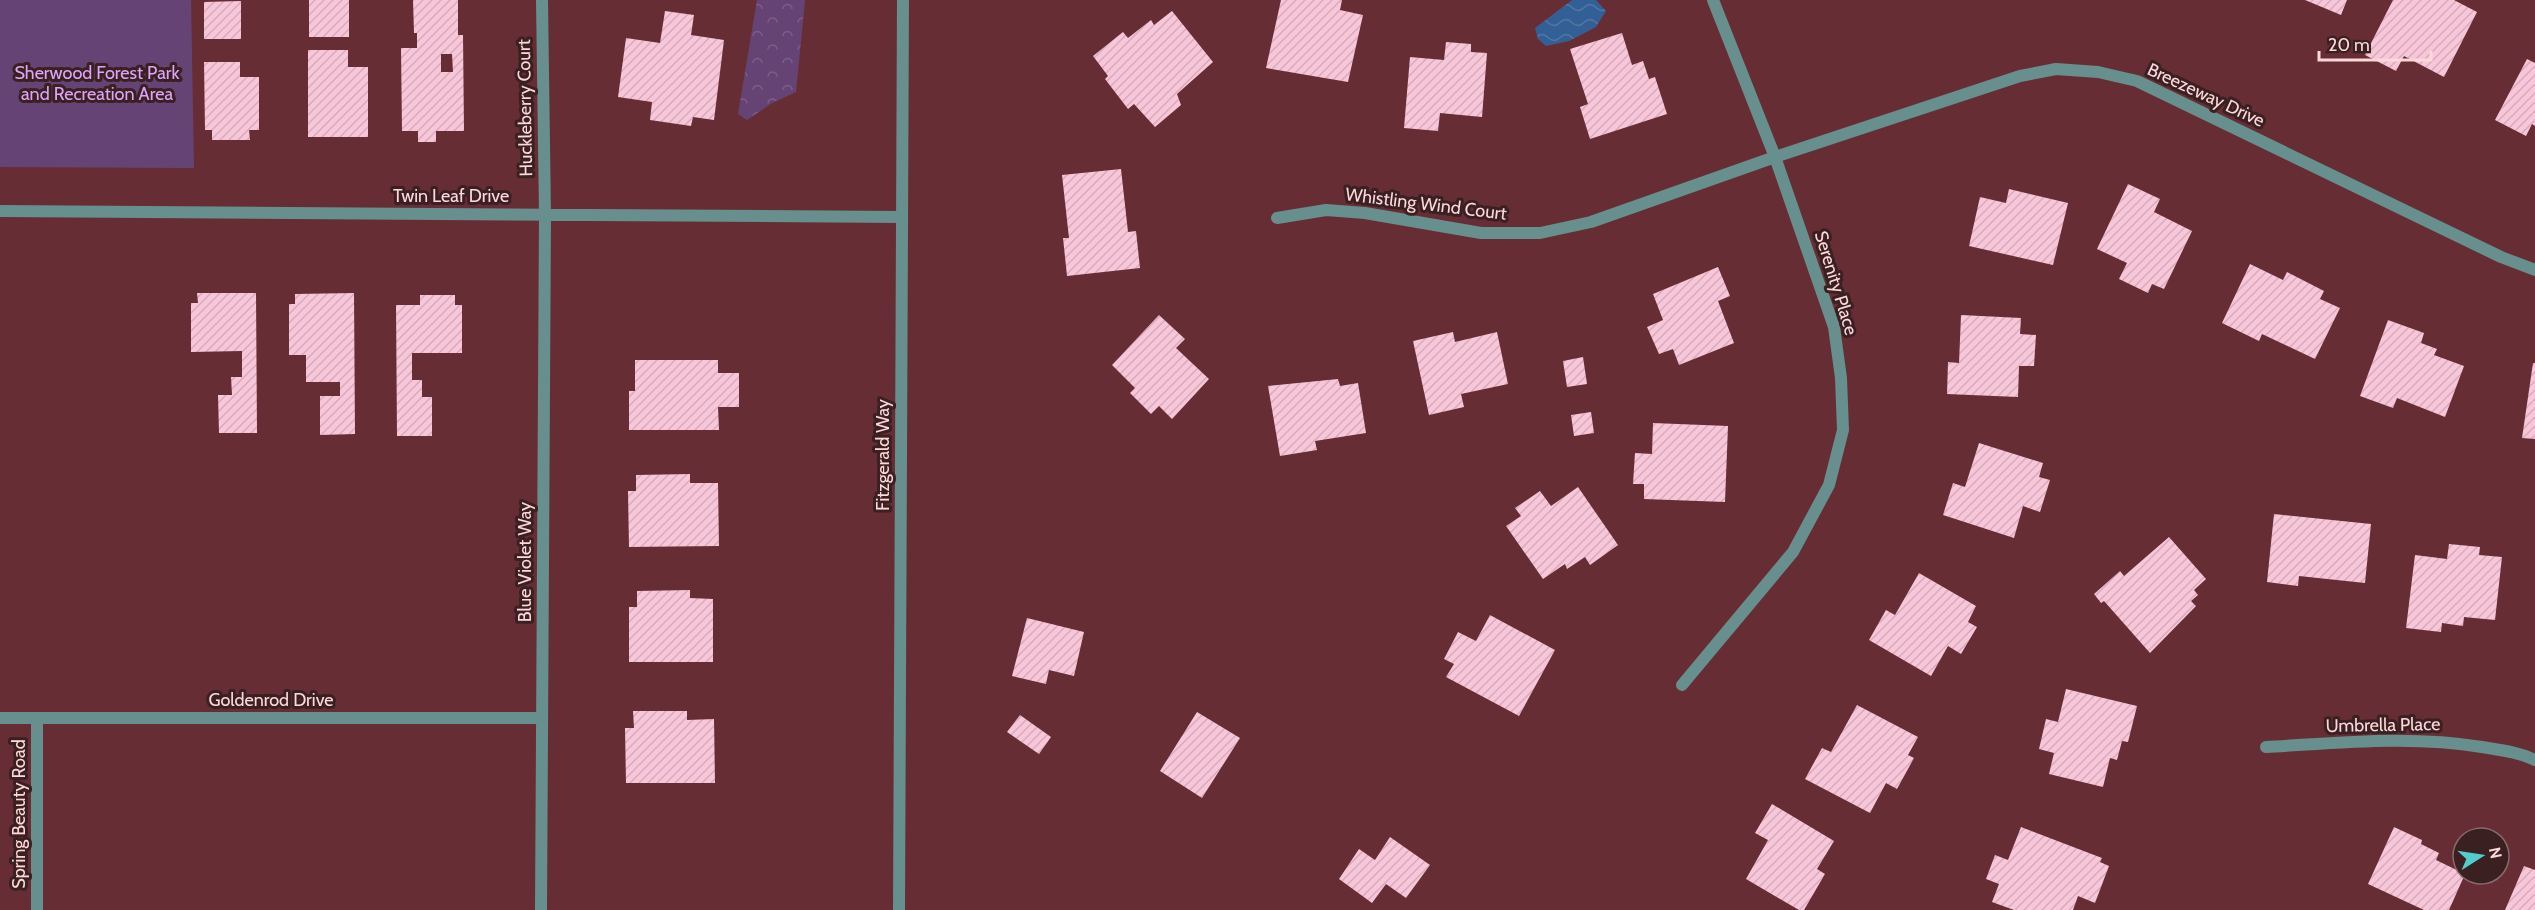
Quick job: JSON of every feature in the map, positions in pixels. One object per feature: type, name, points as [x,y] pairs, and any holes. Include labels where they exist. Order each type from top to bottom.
[{"type":"street","name":"Huckleberry Court","points":[[542,0],[544,215]]},
{"type":"street","name":"Fitzgerald Way","points":[[899,910],[903,0]]},
{"type":"street","name":"Serenity Place","points":[[1682,685],[1793,552],[1829,485],[1843,430],[1841,378],[1834,327],[1775,157],[1713,0]]},
{"type":"street","name":"Breezeway Drive","points":[[1775,157],[2020,76],[2056,69],[2098,72],[2137,81],[2501,257],[2535,270]]},
{"type":"street","name":"Whistling Wind Court","points":[[1277,218],[1326,210],[1365,213],[1481,233],[1540,233],[1591,222],[1775,157]]},
{"type":"street","name":"Twin Leaf Drive","points":[[0,211],[902,217]]},
{"type":"street","name":"Blue Violet Way","points":[[541,910],[544,215]]},
{"type":"street","name":"Goldenrod Drive","points":[[0,718],[542,718]]},
{"type":"street","name":"Spring Beauty Road","points":[[37,718],[37,910]]},
{"type":"street","name":"Umbrella Place","points":[[2266,747],[2393,739],[2454,742],[2520,753],[2535,760]]},
{"type":"green space","name":"Sherwood Forest Park and Recreation Area","points":[[0,0],[191,0],[194,168],[0,167]]},
{"type":"green space","points":[[757,0],[805,0],[796,92],[772,103],[747,120],[738,114]]},
{"type":"water","points":[[1572,0],[1596,0],[1606,11],[1596,27],[1569,41],[1546,46],[1538,39],[1535,28]]},
{"type":"building","points":[[309,0],[349,0],[349,37],[309,37]]},
{"type":"building","points":[[413,0],[458,0],[458,35],[463,35],[464,131],[436,131],[436,142],[418,142],[418,131],[402,131],[401,48],[417,48],[417,33],[414,33]],"holes":[[[441,54],[452,54],[453,72],[441,72]]]},
{"type":"building","points":[[1281,0],[1342,0],[1340,10],[1363,15],[1348,82],[1266,68]]},
{"type":"building","points":[[2305,0],[2347,0],[2341,15]]},
{"type":"building","points":[[2393,0],[2454,0],[2477,12],[2444,77],[2404,56],[2396,71],[2365,55]]},
{"type":"building","points":[[241,1],[241,39],[204,39],[204,2]]},
{"type":"building","points":[[665,11],[694,15],[691,35],[724,40],[714,120],[693,117],[691,126],[650,120],[652,102],[618,97],[626,38],[660,43]]},
{"type":"building","points":[[1172,11],[1213,62],[1177,94],[1181,105],[1155,127],[1134,104],[1128,109],[1105,79],[1108,76],[1093,56],[1123,32],[1128,38],[1151,20],[1154,25]]},
{"type":"building","points":[[1622,33],[1632,65],[1643,61],[1649,79],[1655,77],[1667,114],[1590,139],[1580,107],[1588,104],[1570,49]]},
{"type":"building","points":[[1446,42],[1471,44],[1471,52],[1487,53],[1482,117],[1440,113],[1438,131],[1404,128],[1410,57],[1444,60]]},
{"type":"building","points":[[308,50],[348,50],[348,67],[368,67],[368,137],[308,137]]},
{"type":"building","points":[[2527,59],[2535,63],[2535,126],[2532,124],[2526,136],[2495,120]]},
{"type":"building","points":[[204,62],[240,62],[240,77],[259,77],[259,130],[249,130],[250,140],[212,140],[212,130],[205,130]]},
{"type":"building","points":[[1121,169],[1128,232],[1136,231],[1140,268],[1067,276],[1063,238],[1069,238],[1062,175]]},
{"type":"building","points":[[2128,184],[2160,199],[2154,212],[2192,231],[2164,289],[2152,284],[2148,293],[2119,279],[2127,263],[2097,249]]},
{"type":"building","points":[[2009,189],[2068,203],[2053,265],[1969,246],[1980,197],[2006,203]]},
{"type":"building","points":[[2250,264],[2283,280],[2287,272],[2324,291],[2320,299],[2340,308],[2315,359],[2262,334],[2259,341],[2222,323]]},
{"type":"building","points":[[1718,267],[1730,296],[1718,301],[1734,343],[1679,365],[1673,349],[1659,354],[1647,327],[1663,320],[1653,294]]},
{"type":"building","points":[[197,293],[256,293],[257,433],[219,433],[218,395],[232,395],[231,377],[242,377],[242,351],[191,352],[191,303],[198,303]]},
{"type":"building","points":[[354,293],[355,434],[320,435],[320,396],[340,396],[340,382],[306,382],[306,355],[289,355],[289,304],[295,304],[295,294]]},
{"type":"building","points":[[420,295],[455,295],[455,305],[462,305],[462,353],[412,353],[412,380],[422,380],[422,397],[432,397],[432,436],[397,436],[396,305],[420,305]]},
{"type":"building","points":[[1159,315],[1185,339],[1176,348],[1209,379],[1172,419],[1159,406],[1151,414],[1130,393],[1135,388],[1112,365]]},
{"type":"building","points":[[1961,315],[2021,318],[2020,334],[2036,335],[2034,366],[2019,366],[2018,397],[1947,394],[1948,362],[1959,363]]},
{"type":"building","points":[[2388,320],[2424,333],[2421,343],[2437,349],[2434,355],[2464,366],[2445,417],[2397,398],[2393,408],[2360,396]]},
{"type":"building","points":[[1453,332],[1455,342],[1497,332],[1508,384],[1461,394],[1464,407],[1429,415],[1413,341]]},
{"type":"building","points":[[1583,357],[1587,384],[1567,387],[1563,361]]},
{"type":"building","points":[[635,360],[718,360],[718,373],[739,373],[739,407],[718,407],[719,430],[629,430],[629,391],[635,391]]},
{"type":"building","points":[[2533,363],[2535,363],[2535,439],[2522,438]]},
{"type":"building","points":[[1338,379],[1340,386],[1358,383],[1366,433],[1315,441],[1317,450],[1280,456],[1268,386]]},
{"type":"building","points":[[1591,412],[1594,433],[1574,436],[1571,415]]},
{"type":"building","points":[[1653,423],[1728,426],[1725,502],[1644,499],[1644,484],[1633,484],[1635,453],[1652,454]]},
{"type":"building","points":[[1979,443],[2043,463],[2039,477],[2050,480],[2040,512],[2023,506],[2014,538],[1943,515],[1953,483],[1965,487]]},
{"type":"building","points":[[690,474],[690,483],[718,483],[719,546],[629,547],[628,491],[636,491],[636,475]]},
{"type":"building","points":[[1578,487],[1618,545],[1590,565],[1585,557],[1567,569],[1565,564],[1543,579],[1506,526],[1521,516],[1515,508],[1540,491],[1551,506]]},
{"type":"building","points":[[2274,514],[2371,524],[2365,583],[2299,576],[2298,586],[2267,582]]},
{"type":"building","points":[[2169,537],[2206,579],[2194,590],[2198,595],[2191,601],[2196,606],[2150,653],[2104,601],[2101,603],[2094,594],[2120,571],[2124,576]]},
{"type":"building","points":[[2449,544],[2480,547],[2479,555],[2502,557],[2495,620],[2464,617],[2463,626],[2442,623],[2441,632],[2406,628],[2415,555],[2447,559]]},
{"type":"building","points":[[1919,573],[1976,606],[1968,622],[1977,627],[1961,654],[1948,646],[1931,676],[1869,640],[1886,610],[1895,615]]},
{"type":"building","points":[[690,590],[690,598],[713,599],[713,662],[629,662],[629,607],[637,607],[637,591]]},
{"type":"building","points":[[1490,615],[1555,650],[1519,716],[1446,677],[1454,664],[1444,659],[1458,632],[1476,641]]},
{"type":"building","points":[[1027,618],[1084,632],[1074,676],[1049,670],[1046,684],[1012,676]]},
{"type":"building","points":[[2066,689],[2137,706],[2128,742],[2122,741],[2117,760],[2110,758],[2103,787],[2049,774],[2054,753],[2039,749],[2046,719],[2058,722]]},
{"type":"building","points":[[1857,705],[1918,737],[1908,755],[1914,758],[1897,789],[1886,783],[1870,813],[1805,779],[1822,748],[1831,752]]},
{"type":"building","points":[[633,711],[687,711],[687,720],[714,719],[715,783],[626,783],[625,728],[634,728]]},
{"type":"building","points":[[1197,712],[1240,738],[1202,798],[1160,771]]},
{"type":"building","points":[[1020,715],[1051,737],[1039,754],[1007,732]]},
{"type":"building","points":[[1772,804],[1834,841],[1817,869],[1825,874],[1804,910],[1799,910],[1746,879],[1768,840],[1755,833]]},
{"type":"building","points":[[2021,827],[2102,858],[2100,862],[2109,866],[2095,903],[2078,896],[2073,910],[2014,910],[1992,902],[1999,884],[1986,879],[1995,855],[2008,860]]},
{"type":"building","points":[[2394,827],[2422,840],[2421,844],[2439,853],[2436,860],[2451,867],[2451,886],[2460,886],[2449,910],[2424,910],[2368,884]]},
{"type":"building","points":[[1390,837],[1430,865],[1406,898],[1386,884],[1372,903],[1339,879],[1359,849],[1375,860]]},
{"type":"building","points":[[2524,866],[2535,870],[2535,910],[2505,910]]}]
